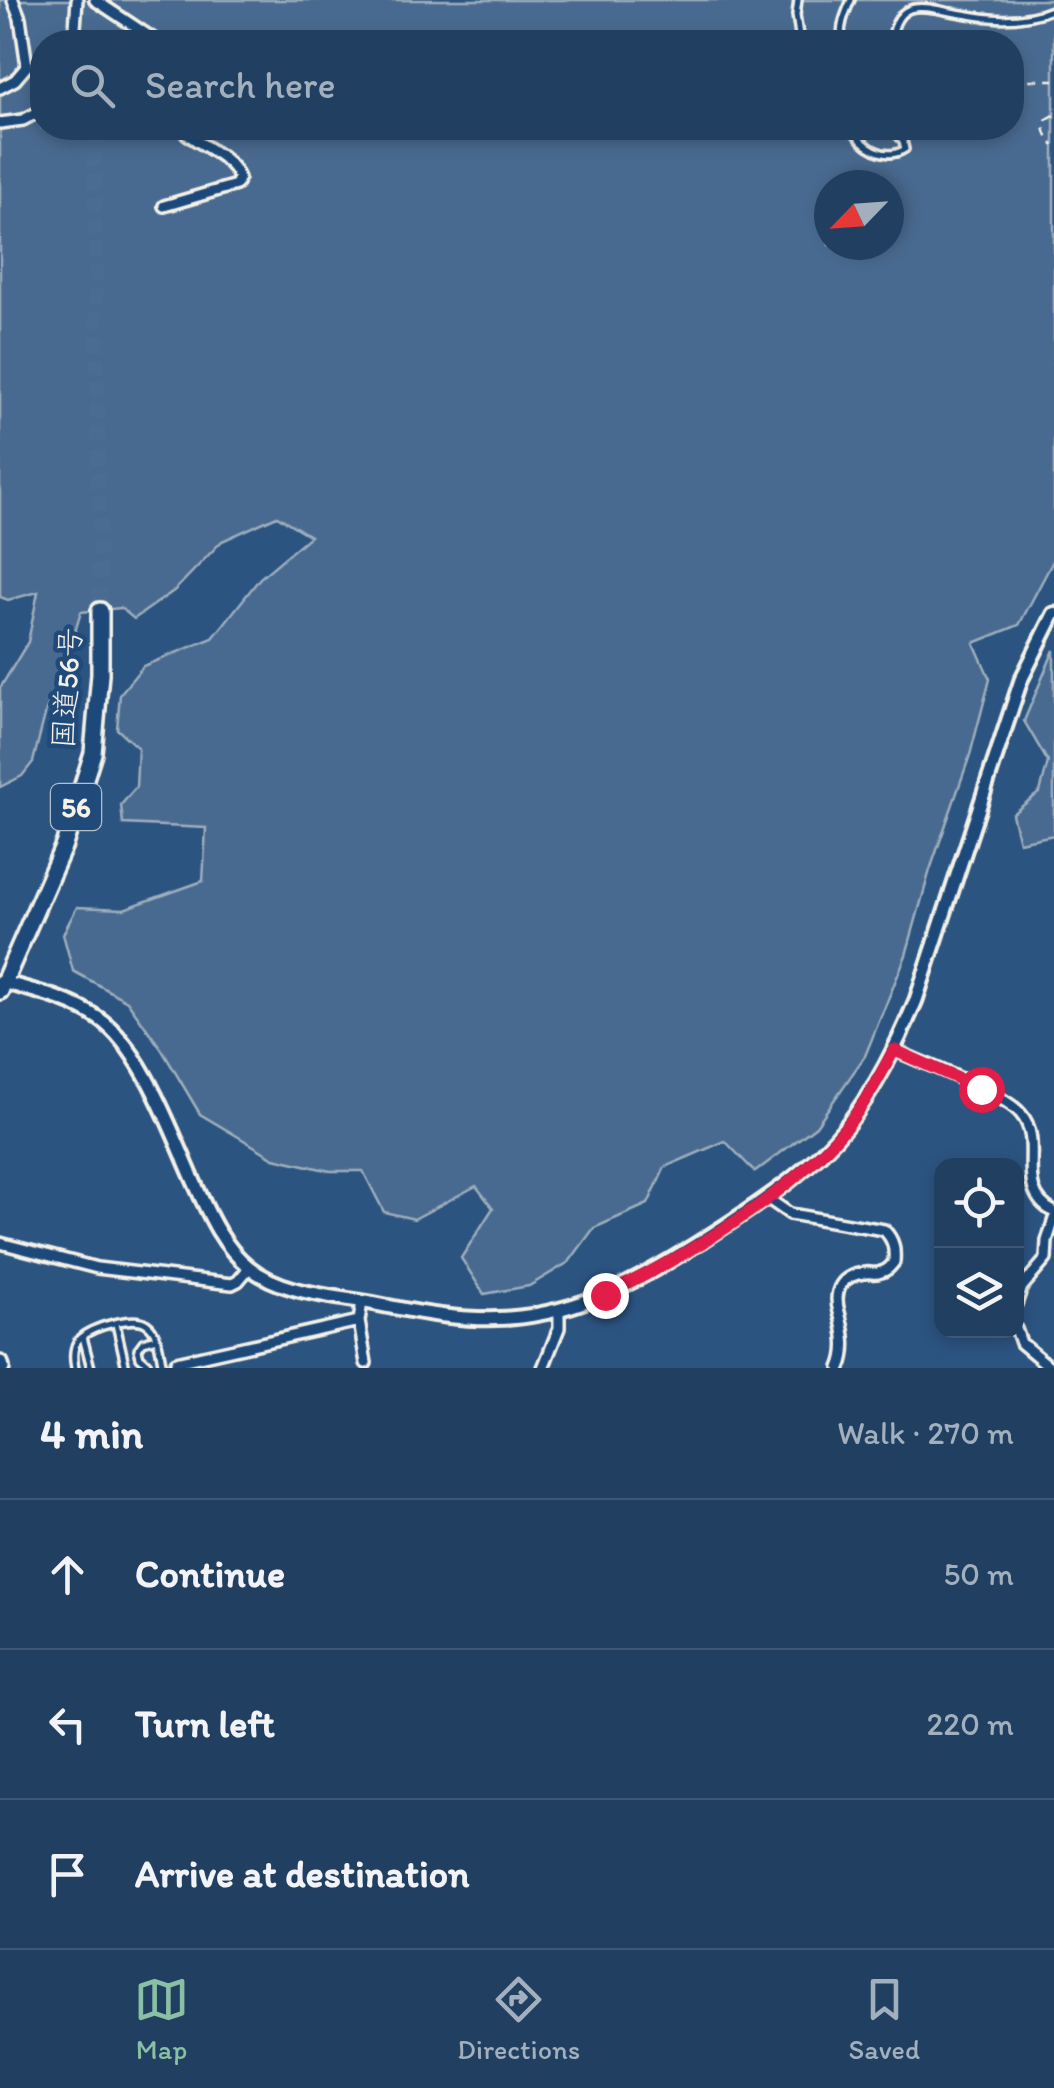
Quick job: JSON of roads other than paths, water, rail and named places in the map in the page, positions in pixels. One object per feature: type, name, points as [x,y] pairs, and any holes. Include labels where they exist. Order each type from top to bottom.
[{"type":"highway","name":"国道56号","points":[[1,984],[64,844],[94,752],[100,611]]},
{"type":"street","points":[[0,88],[15,80],[26,66],[20,18],[13,0]]},
{"type":"street","points":[[75,30],[76,0]]},
{"type":"street","points":[[95,0],[140,30]]},
{"type":"street","points":[[0,123],[30,116]]},
{"type":"street","points":[[164,206],[236,186],[239,178],[234,166],[193,140]]},
{"type":"street","points":[[1,984],[66,1001],[120,1035],[146,1078],[210,1216],[228,1246],[249,1268],[270,1280],[362,1302],[468,1318],[518,1317],[559,1310],[605,1295],[657,1270],[768,1198],[814,1160],[869,1096],[916,1000],[1022,680],[1054,614]]},
{"type":"street","points":[[894,1050],[981,1089],[1024,1116],[1030,1178],[1042,1206],[1054,1216],[1048,1241],[1050,1261],[1024,1285]]},
{"type":"street","points":[[768,1198],[790,1214],[884,1230],[890,1237],[894,1262],[889,1268],[879,1273],[862,1272],[837,1290],[835,1299],[845,1344],[840,1368]]},
{"type":"street","points":[[0,1243],[96,1268],[232,1284],[249,1268]]},
{"type":"street","points":[[362,1302],[359,1321],[366,1362]]},
{"type":"street","points":[[543,1368],[560,1328],[559,1310]]},
{"type":"street","points":[[177,1365],[359,1321]]},
{"type":"street","points":[[1019,1338],[1052,1368]]},
{"type":"lane","points":[[798,0],[798,30]]},
{"type":"lane","points":[[841,30],[851,0]]},
{"type":"lane","points":[[910,0],[910,9]]},
{"type":"lane","points":[[893,30],[910,9],[1018,20],[1054,9]]},
{"type":"lane","points":[[861,140],[890,155],[905,149],[902,140]]},
{"type":"lane","points":[[75,1368],[74,1348],[79,1339],[94,1330],[135,1318],[152,1328],[163,1368],[177,1365]]},
{"type":"lane","points":[[116,1324],[126,1368]]},
{"type":"lane","points":[[83,1336],[91,1368]]},
{"type":"lane","points":[[148,1368],[138,1350],[143,1342],[156,1338]]},
{"type":"tunnel","points":[[92,0],[93,30]]},
{"type":"tunnel","points":[[94,140],[100,611]]}]
